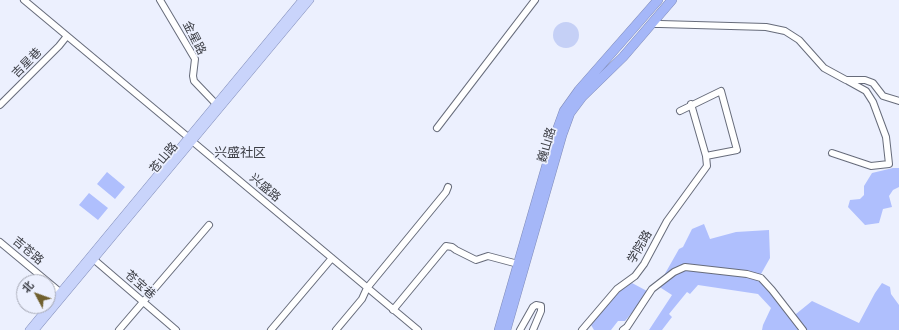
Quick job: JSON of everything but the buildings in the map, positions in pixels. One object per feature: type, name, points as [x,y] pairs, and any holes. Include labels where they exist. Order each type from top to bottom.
[{"type":"highway","name":"巍山路","points":[[498,330],[556,133],[565,116],[575,105],[585,88],[656,0]]},
{"type":"highway","name":"巍山路","points":[[585,88],[619,62],[672,0]]},
{"type":"highway","name":"巍山路","points":[[506,330],[565,116]]},
{"type":"main road","name":"苍山路","points":[[190,139],[216,104],[302,0]]},
{"type":"main road","name":"苍山路","points":[[35,330],[190,139],[310,0]]},
{"type":"main road","name":"苍山路","points":[[29,330],[59,293],[92,258]]},
{"type":"street","name":"兴盛路","points":[[24,0],[418,330]]},
{"type":"street","name":"金星路","points":[[160,0],[195,60],[193,76],[194,81],[216,104]]},
{"type":"street","points":[[437,128],[535,0]]},
{"type":"street","points":[[652,24],[766,27],[785,31],[799,40],[824,68],[866,91],[873,102],[886,137],[889,164],[871,166],[832,153]]},
{"type":"street","name":"吉星巷","points":[[0,105],[59,46],[67,36]]},
{"type":"street","points":[[846,80],[865,80],[873,83],[883,96],[899,101]]},
{"type":"street","points":[[680,111],[691,104],[721,91],[737,150],[706,156],[691,104]]},
{"type":"street","name":"学院路","points":[[585,328],[617,289],[635,276],[644,264],[667,221],[707,166],[706,156]]},
{"type":"street","points":[[336,330],[362,300],[367,288],[446,192],[448,187]]},
{"type":"street","points":[[119,330],[209,225]]},
{"type":"street","name":"吉苍路","points":[[0,242],[59,293]]},
{"type":"street","name":"吉苍路","points":[[0,246],[34,274]]},
{"type":"street","points":[[393,310],[446,246],[452,247],[476,260],[488,256],[518,264]]},
{"type":"street","name":"苍宝巷","points":[[92,258],[176,330]]},
{"type":"street","points":[[271,330],[332,258]]},
{"type":"street","points":[[623,330],[627,327],[652,289],[674,272],[685,267],[747,274],[761,278],[803,330]]},
{"type":"street","points":[[520,330],[533,307],[536,305],[540,306],[541,312],[533,330]]},
{"type":"shaded area","points":[[566,22],[575,26],[579,35],[575,44],[566,48],[557,44],[553,35],[557,26]]},
{"type":"shaded area","points":[[899,168],[899,187],[893,190],[889,196],[892,207],[883,209],[879,223],[865,225],[848,207],[850,200],[860,199],[864,195],[864,186],[872,173]]},
{"type":"shaded area","points":[[107,172],[125,187],[115,199],[97,184]]},
{"type":"shaded area","points":[[89,193],[108,208],[98,220],[79,205]]},
{"type":"shaded area","points":[[704,224],[710,239],[736,232],[769,230],[770,258],[761,274],[760,280],[791,318],[812,301],[859,323],[882,283],[890,287],[891,294],[899,305],[899,330],[762,330],[771,308],[758,294],[698,285],[690,294],[687,292],[669,314],[672,317],[662,330],[649,330],[672,295],[658,286],[679,249],[683,247],[692,229]]},
{"type":"shaded area","points":[[632,283],[647,291],[635,309],[625,321],[618,321],[611,330],[594,330],[591,325],[615,294]]},
{"type":"district","name":"兴盛社区","points":[[240,153]]}]
